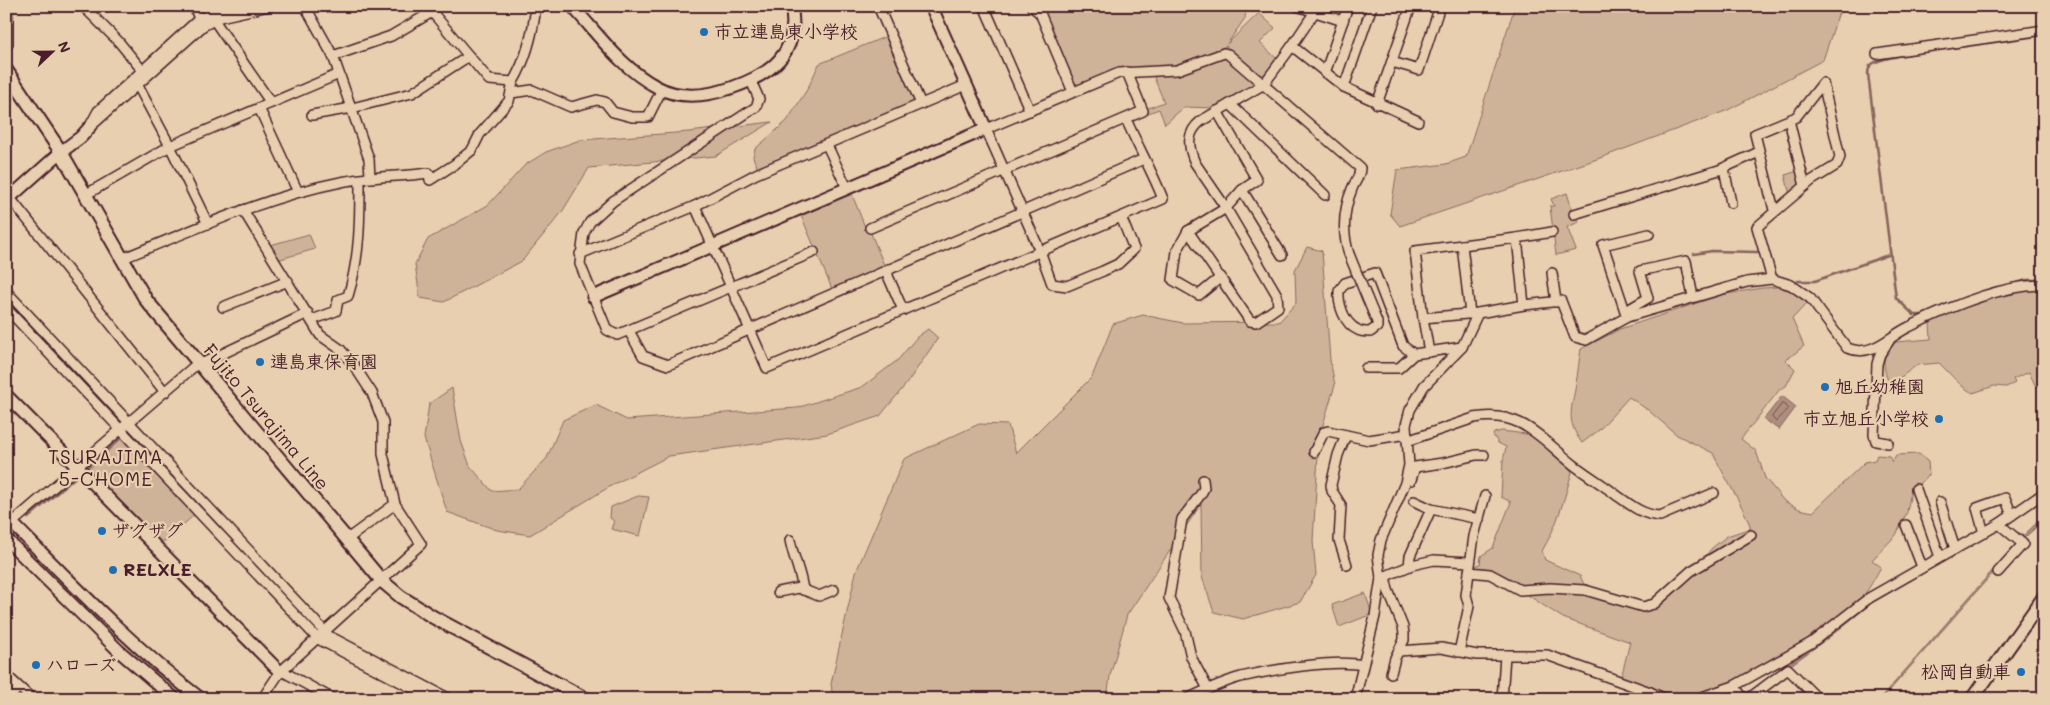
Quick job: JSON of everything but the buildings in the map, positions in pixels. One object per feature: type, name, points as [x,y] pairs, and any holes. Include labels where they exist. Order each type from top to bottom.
[{"type":"main road","name":"Fujito Tsurajima Line","points":[[6,70],[61,152],[146,300],[382,581],[401,597],[433,617],[586,699]]},
{"type":"main road","points":[[1972,699],[2039,610],[2044,597]]},
{"type":"street","points":[[83,6],[119,42],[140,78],[170,146],[208,224]]},
{"type":"street","points":[[194,6],[208,19],[271,103]]},
{"type":"street","points":[[165,392],[8,200],[61,152],[81,137],[140,78],[203,26],[208,19],[236,6]]},
{"type":"street","points":[[208,19],[269,6]]},
{"type":"street","points":[[305,6],[334,56],[369,159],[370,178]]},
{"type":"street","points":[[121,258],[243,210],[298,192],[370,178],[429,173],[430,180],[455,164],[472,150],[480,134],[509,101],[513,82],[524,63],[535,20],[536,6]]},
{"type":"street","points":[[572,6],[618,60],[639,76],[662,89],[676,94],[711,94],[751,81],[772,68],[783,56],[789,44],[793,30],[791,6]]},
{"type":"street","points":[[878,6],[921,104]]},
{"type":"street","points":[[931,6],[1040,251],[1052,284],[1067,286],[1103,271],[1118,264],[1134,249],[1121,217]]},
{"type":"street","points":[[984,6],[1030,111]]},
{"type":"street","points":[[1031,6],[1040,13],[1074,92]]},
{"type":"street","points":[[1297,6],[1314,13],[1343,20]]},
{"type":"street","points":[[1325,73],[1348,6]]},
{"type":"street","points":[[1344,88],[1372,6]]},
{"type":"street","points":[[1377,104],[1411,6]]},
{"type":"street","points":[[1392,62],[1420,70],[1440,6]]},
{"type":"street","points":[[334,56],[391,36],[432,12],[489,80],[513,82]]},
{"type":"street","points":[[1188,231],[1250,320],[1256,322],[1278,307],[1276,294],[1226,208],[1196,164],[1190,141],[1190,133],[1194,126],[1264,84],[1314,13]]},
{"type":"street","points":[[6,14],[8,26],[8,44],[6,45]]},
{"type":"street","points":[[1876,54],[2044,30]]},
{"type":"street","points":[[1292,46],[1344,88],[1418,121]]},
{"type":"street","points":[[593,297],[1119,73],[1177,70],[1224,53],[1228,54],[1264,84],[1360,168],[1360,174],[1352,188],[1345,210],[1344,237],[1349,254],[1367,298],[1377,322],[1375,330],[1370,332],[1357,330],[1348,322],[1340,306],[1338,298],[1340,287],[1345,283],[1375,273],[1403,346],[1414,354]]},
{"type":"street","points":[[312,115],[352,108],[412,93],[468,56]]},
{"type":"street","points":[[870,228],[1143,111],[1127,72]]},
{"type":"street","points":[[85,195],[170,146],[339,74]]},
{"type":"street","points":[[751,81],[758,100],[756,107],[613,201],[590,222],[584,233],[580,264],[607,330],[617,335],[814,252]]},
{"type":"street","points":[[1772,279],[1757,226],[1805,186],[1837,165],[1840,157],[1823,83],[1796,118],[1755,134],[1774,210]]},
{"type":"street","points":[[580,254],[695,206],[756,174],[966,85]]},
{"type":"street","points":[[511,93],[532,90],[570,107],[597,100],[605,102],[613,112],[632,117],[648,117],[662,89]]},
{"type":"street","points":[[1230,104],[1325,195]]},
{"type":"street","points":[[260,108],[298,192]]},
{"type":"street","points":[[1217,111],[1257,180],[1242,190],[1226,208],[1188,231],[1177,251],[1173,280],[1199,295],[1221,277]]},
{"type":"street","points":[[695,206],[767,368],[1164,199],[1126,119]]},
{"type":"street","points":[[1789,120],[1805,186]]},
{"type":"street","points":[[827,145],[847,188]]},
{"type":"street","points":[[1574,214],[1689,180],[1724,168],[1759,152]]},
{"type":"street","points":[[629,331],[643,356],[668,365],[1144,160]]},
{"type":"street","points":[[1724,168],[1731,202]]},
{"type":"street","points":[[201,699],[172,677],[130,640],[8,522],[81,470],[198,364],[310,316],[336,311],[338,300],[348,296],[355,272],[360,241],[360,180]]},
{"type":"street","points":[[1242,190],[1282,255]]},
{"type":"street","points":[[243,210],[320,335],[340,349],[353,364],[372,393],[383,422],[383,454],[396,504],[421,544],[281,672],[262,699]]},
{"type":"street","points":[[1429,352],[1415,252],[1552,232]]},
{"type":"street","points":[[1627,314],[1603,245],[1650,234]]},
{"type":"street","points":[[1518,238],[1524,305]]},
{"type":"street","points":[[1391,673],[1404,640],[1404,626],[1383,577],[1378,555],[1381,540],[1405,484],[1408,465],[1407,438],[1410,410],[1424,386],[1462,347],[1474,313],[1462,246]]},
{"type":"street","points":[[1423,318],[1561,301],[1575,337],[1586,340],[1648,298],[1640,271],[1686,261],[1692,297]]},
{"type":"street","points":[[888,269],[888,276],[902,310]]},
{"type":"street","points":[[1552,273],[1556,302]]},
{"type":"street","points":[[1627,314],[1747,282],[1772,279],[1791,286],[1810,298],[1847,348],[1863,351],[1891,339],[1914,325],[1979,298],[2022,287],[2044,284]]},
{"type":"street","points":[[223,307],[288,282]]},
{"type":"street","points":[[6,291],[125,429],[322,636],[329,636],[450,699]]},
{"type":"street","points":[[6,308],[125,429],[322,636],[432,699]]},
{"type":"street","points":[[1888,443],[1876,442],[1874,435],[1877,364],[1880,354],[1891,339]]},
{"type":"street","points":[[1366,368],[1399,368],[1414,354],[1462,347]]},
{"type":"street","points":[[6,395],[281,672],[333,699]]},
{"type":"street","points":[[1314,452],[1324,432],[1332,431],[1369,440],[1407,438],[1474,418],[1495,417],[1519,422],[1530,428],[1574,465],[1628,504],[1653,516],[1660,516],[1714,493]]},
{"type":"street","points":[[1346,435],[1338,455],[1331,485],[1332,491],[1341,505],[1339,540],[1347,565]]},
{"type":"street","points":[[1401,493],[1408,489],[1415,467],[1484,455]]},
{"type":"street","points":[[1203,480],[1204,488],[1182,518],[1169,598],[1185,631],[1191,657],[1208,689]]},
{"type":"street","points":[[1916,489],[1940,557]]},
{"type":"street","points":[[1696,699],[1734,686],[1811,643],[1869,598],[1955,548],[1984,533],[2002,527],[2012,515],[2044,492]]},
{"type":"street","points":[[1459,652],[1469,606],[1466,595],[1470,567],[1485,496]]},
{"type":"street","points":[[1984,533],[1977,508],[2006,498],[2012,515]]},
{"type":"street","points":[[1414,501],[1430,508],[1479,519]]},
{"type":"street","points":[[1940,502],[1955,548]]},
{"type":"street","points":[[346,540],[396,504]]},
{"type":"street","points":[[1409,566],[1410,556],[1430,508]]},
{"type":"street","points":[[1906,525],[1922,567]]},
{"type":"street","points":[[1998,572],[2023,544],[2002,527]]},
{"type":"street","points":[[1383,577],[1409,566],[1434,560],[1470,567],[1490,574],[1520,590],[1550,588],[1585,590],[1643,606],[1654,604],[1691,571],[1751,535]]},
{"type":"street","points":[[6,539],[119,651],[175,699]]},
{"type":"street","points":[[790,540],[794,558],[801,574],[803,590]]},
{"type":"street","points":[[1355,699],[1383,577]]},
{"type":"street","points":[[778,592],[794,588],[819,596],[834,590]]},
{"type":"street","points":[[1399,651],[1441,648],[1477,656],[1547,655],[1649,696],[1666,699]]},
{"type":"street","points":[[1502,699],[1505,655]]},
{"type":"street","points":[[1187,699],[1208,689],[1240,678],[1313,665],[1363,665]]},
{"type":"street","points":[[1734,686],[1742,698],[1788,669],[1818,699]]},
{"type":"street","points":[[6,675],[32,699]]},
{"type":"street","points":[[8,699],[18,688]]},
{"type":"shaded area","points":[[1038,6],[1247,6],[1245,18],[1227,44],[1259,13],[1275,28],[1260,43],[1277,59],[1267,74],[1260,75],[1226,46],[1184,63],[1080,85],[1073,82],[1042,9]]},
{"type":"shaded area","points":[[1515,6],[1841,6],[1823,60],[1728,110],[1600,158],[1400,226],[1390,214],[1397,170],[1446,164],[1466,157]]},
{"type":"shaded area","points":[[887,36],[914,99],[912,105],[758,170],[753,157],[755,149],[787,121],[808,88],[819,64]]},
{"type":"shaded area","points":[[1223,58],[1229,59],[1255,81],[1255,85],[1214,108],[1184,107],[1165,124],[1159,109],[1148,113],[1146,109],[1164,102],[1153,75]]},
{"type":"shaded area","points":[[772,122],[716,156],[589,168],[562,212],[522,261],[444,302],[420,298],[415,264],[428,239],[488,205],[525,165],[546,152],[580,140],[689,132]]},
{"type":"shaded area","points":[[1798,171],[1799,186],[1790,195],[1785,175]]},
{"type":"shaded area","points":[[851,192],[867,232],[870,231],[884,265],[883,268],[832,289],[800,213]]},
{"type":"shaded area","points":[[1567,193],[1574,216],[1577,215],[1579,222],[1567,227],[1576,250],[1556,255],[1550,206],[1554,206],[1551,199]]},
{"type":"shaded area","points":[[309,234],[315,249],[277,260],[267,246]]},
{"type":"shaded area","points":[[1307,247],[1322,251],[1330,360],[1335,385],[1319,438],[1313,541],[1316,575],[1300,602],[1243,619],[1214,612],[1202,577],[1201,504],[1127,615],[1110,676],[1107,699],[833,699],[831,684],[856,572],[904,459],[979,424],[1008,425],[1016,453],[1092,377],[1113,324],[1143,315],[1183,323],[1279,322],[1296,303],[1295,270]]},
{"type":"shaded area","points":[[1778,287],[1792,291],[1807,303],[1792,319],[1804,346],[1786,360],[1795,369],[1786,386],[1780,389],[1741,439],[1756,451],[1765,478],[1784,501],[1799,509],[1813,512],[1865,462],[1875,460],[1877,455],[1889,456],[1892,462],[1896,455],[1919,454],[1928,462],[1929,475],[1911,491],[1907,512],[1896,535],[1872,560],[1881,567],[1865,594],[1853,608],[1794,649],[1743,678],[1697,697],[1673,698],[1621,678],[1630,642],[1563,618],[1523,592],[1586,592],[1643,609],[1692,572],[1712,548],[1727,536],[1751,528],[1713,453],[1677,435],[1648,410],[1629,397],[1599,430],[1582,443],[1573,428],[1571,414],[1581,349],[1620,329],[1721,295]]},
{"type":"shaded area","points":[[2032,288],[2044,288],[2044,384],[2036,387],[2029,372],[2013,379],[2015,383],[2006,387],[1994,386],[1973,393],[1959,384],[1939,363],[1917,365],[1889,384],[1884,361],[1896,342],[1931,339],[1930,322],[1979,301]]},
{"type":"shaded area","points":[[928,329],[938,338],[907,383],[880,416],[827,434],[669,456],[614,484],[530,535],[497,530],[447,512],[424,438],[429,404],[452,388],[461,441],[470,466],[492,491],[518,489],[547,458],[563,420],[596,405],[627,420],[797,408],[862,387],[898,360],[917,337]]},
{"type":"shaded area","points":[[1502,431],[1534,435],[1566,463],[1572,472],[1556,522],[1542,551],[1545,560],[1580,576],[1584,584],[1581,588],[1521,588],[1472,570],[1473,567],[1480,564],[1481,556],[1493,548],[1511,502],[1501,497],[1503,461],[1506,447],[1498,443],[1493,435]]},
{"type":"shaded area","points":[[123,437],[193,512],[194,515],[165,541],[160,542],[88,470]]},
{"type":"shaded area","points":[[638,496],[649,497],[640,536],[611,529],[614,521],[610,518],[611,507]]},
{"type":"shaded area","points":[[1365,593],[1372,614],[1339,627],[1332,605]]},
{"type":"water","points":[[6,296],[327,637],[445,699],[436,699],[323,640],[6,303]]},
{"type":"water","points":[[1782,396],[1796,407],[1779,430],[1764,419]]},
{"type":"water","points":[[2044,516],[2044,520],[2021,541],[1882,699],[1880,699],[2021,538],[2000,529],[1872,603],[1828,638],[1747,697],[1745,696],[1846,622],[1871,600],[1999,527],[2006,527],[2024,535]]},
{"type":"waterway","points":[[1921,52],[1873,63],[1868,74],[1896,298],[1914,315],[1930,312]]},
{"type":"waterway","points":[[1694,254],[1712,251],[1757,252]]},
{"type":"waterway","points":[[1798,281],[1815,281],[1891,254]]},
{"type":"waterway","points":[[2013,284],[2027,280],[2044,280]]},
{"type":"waterway","points":[[85,469],[124,435]]},
{"type":"waterway","points":[[28,518],[79,474]]},
{"type":"place","name":"市立連島東小学校","points":[[704,32]]},
{"type":"place","name":"連島東保育園","points":[[260,362]]},
{"type":"place","name":"旭丘幼稚園","points":[[1825,387]]},
{"type":"place","name":"市立旭丘小学校","points":[[1939,419]]},
{"type":"place","name":"ザグザグ","points":[[102,531]]},
{"type":"place","name":"RELXLE","points":[[113,570]]},
{"type":"place","name":"ハローズ","points":[[36,665]]},
{"type":"place","name":"松岡自動車","points":[[2021,672]]},
{"type":"district","name":"TSURAJIMA 5-CHOME","points":[[106,468]]}]
